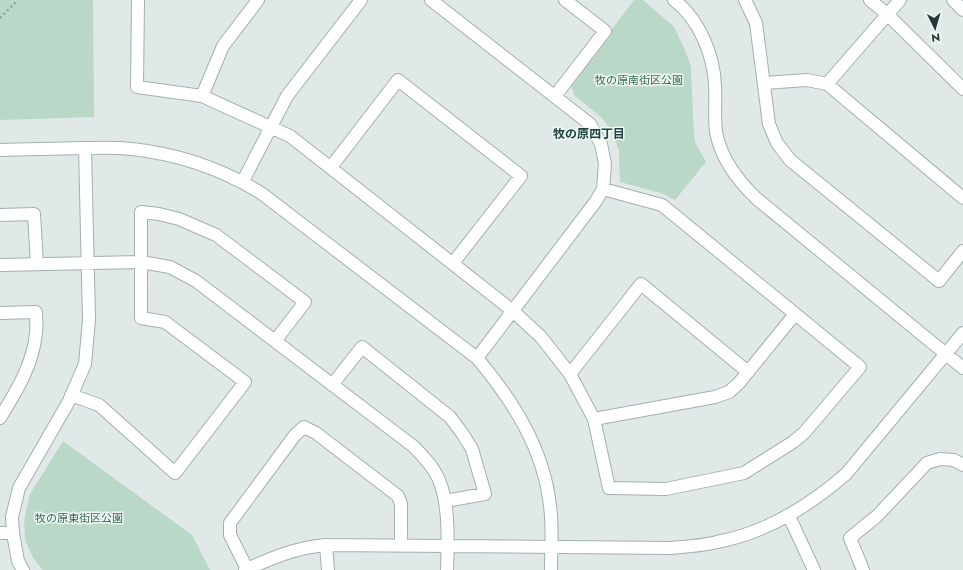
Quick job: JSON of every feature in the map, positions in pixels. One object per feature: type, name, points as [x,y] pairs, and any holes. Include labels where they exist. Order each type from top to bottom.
[{"type":"street","points":[[138,0],[136,87],[202,96],[290,136],[513,311],[541,337],[570,374],[594,419],[609,488],[666,488],[744,473],[793,442],[804,433],[860,367],[662,205],[603,189]]},
{"type":"street","points":[[202,96],[223,46],[258,0]]},
{"type":"street","points":[[243,181],[287,96],[361,0]]},
{"type":"street","points":[[431,0],[590,124],[601,144],[605,164],[603,189],[596,201],[476,358]]},
{"type":"street","points":[[555,96],[605,31],[564,0]]},
{"type":"street","points":[[674,0],[690,17],[700,33],[708,51],[715,85],[716,132],[721,149],[734,175],[757,199],[947,353],[963,368]]},
{"type":"street","points":[[745,0],[756,23],[769,124],[777,143],[790,160],[939,281],[963,251]]},
{"type":"street","points":[[870,0],[888,14],[963,89]]},
{"type":"street","points":[[827,84],[900,0]]},
{"type":"street","points":[[953,0],[963,10]]},
{"type":"street","points":[[331,167],[398,80],[521,176],[452,263]]},
{"type":"street","points":[[764,83],[807,80],[827,84],[963,198]]},
{"type":"street","points":[[23,570],[18,561],[12,517],[19,488],[69,401],[85,364],[89,320],[85,148]]},
{"type":"street","points":[[0,150],[85,148],[132,149],[195,162],[243,181],[261,193],[476,358],[498,384],[519,415],[534,445],[544,475],[550,506],[550,570]]},
{"type":"street","points":[[71,395],[99,405],[175,473],[245,382],[165,322],[141,318],[141,212],[159,214],[180,219],[216,235],[305,302],[275,341]]},
{"type":"street","points":[[0,215],[34,214],[37,264]]},
{"type":"street","points":[[0,265],[140,262],[170,268],[196,281],[413,446],[426,459],[436,472],[445,501],[448,546],[447,570]]},
{"type":"street","points":[[570,374],[641,284],[748,372]]},
{"type":"street","points":[[0,313],[36,312],[37,332],[29,365],[21,383],[0,418]]},
{"type":"street","points":[[594,419],[715,397],[729,392],[748,372],[795,314]]},
{"type":"street","points":[[401,545],[401,504],[398,496],[316,433],[304,428],[295,435],[230,523],[230,535],[246,570],[289,552],[308,546],[401,545],[551,548],[669,548],[718,542],[740,536],[789,516],[827,491],[846,474],[963,334]]},
{"type":"street","points":[[332,385],[362,347],[450,417],[472,449],[485,494],[445,501]]},
{"type":"street","points":[[863,570],[850,538],[877,516],[927,463],[940,460],[954,460],[963,465]]},
{"type":"street","points":[[789,516],[814,570]]},
{"type":"street","points":[[0,533],[13,533]]},
{"type":"street","points":[[326,545],[328,570]]},
{"type":"path","points":[[0,18],[18,0]]},
{"type":"green space","points":[[0,0],[93,0],[94,117],[0,120]]},
{"type":"green space","name":"牧の原南街区公園","points":[[634,0],[643,0],[674,27],[691,67],[695,142],[706,162],[675,200],[661,193],[620,182],[619,151],[612,132],[602,118],[574,95],[571,84]]},
{"type":"green space","name":"牧の原東街区公園","points":[[63,441],[192,535],[210,570],[43,570],[33,558],[25,540],[24,520],[30,494]]},
{"type":"district","name":"牧の原四丁目","points":[[589,134]]}]
